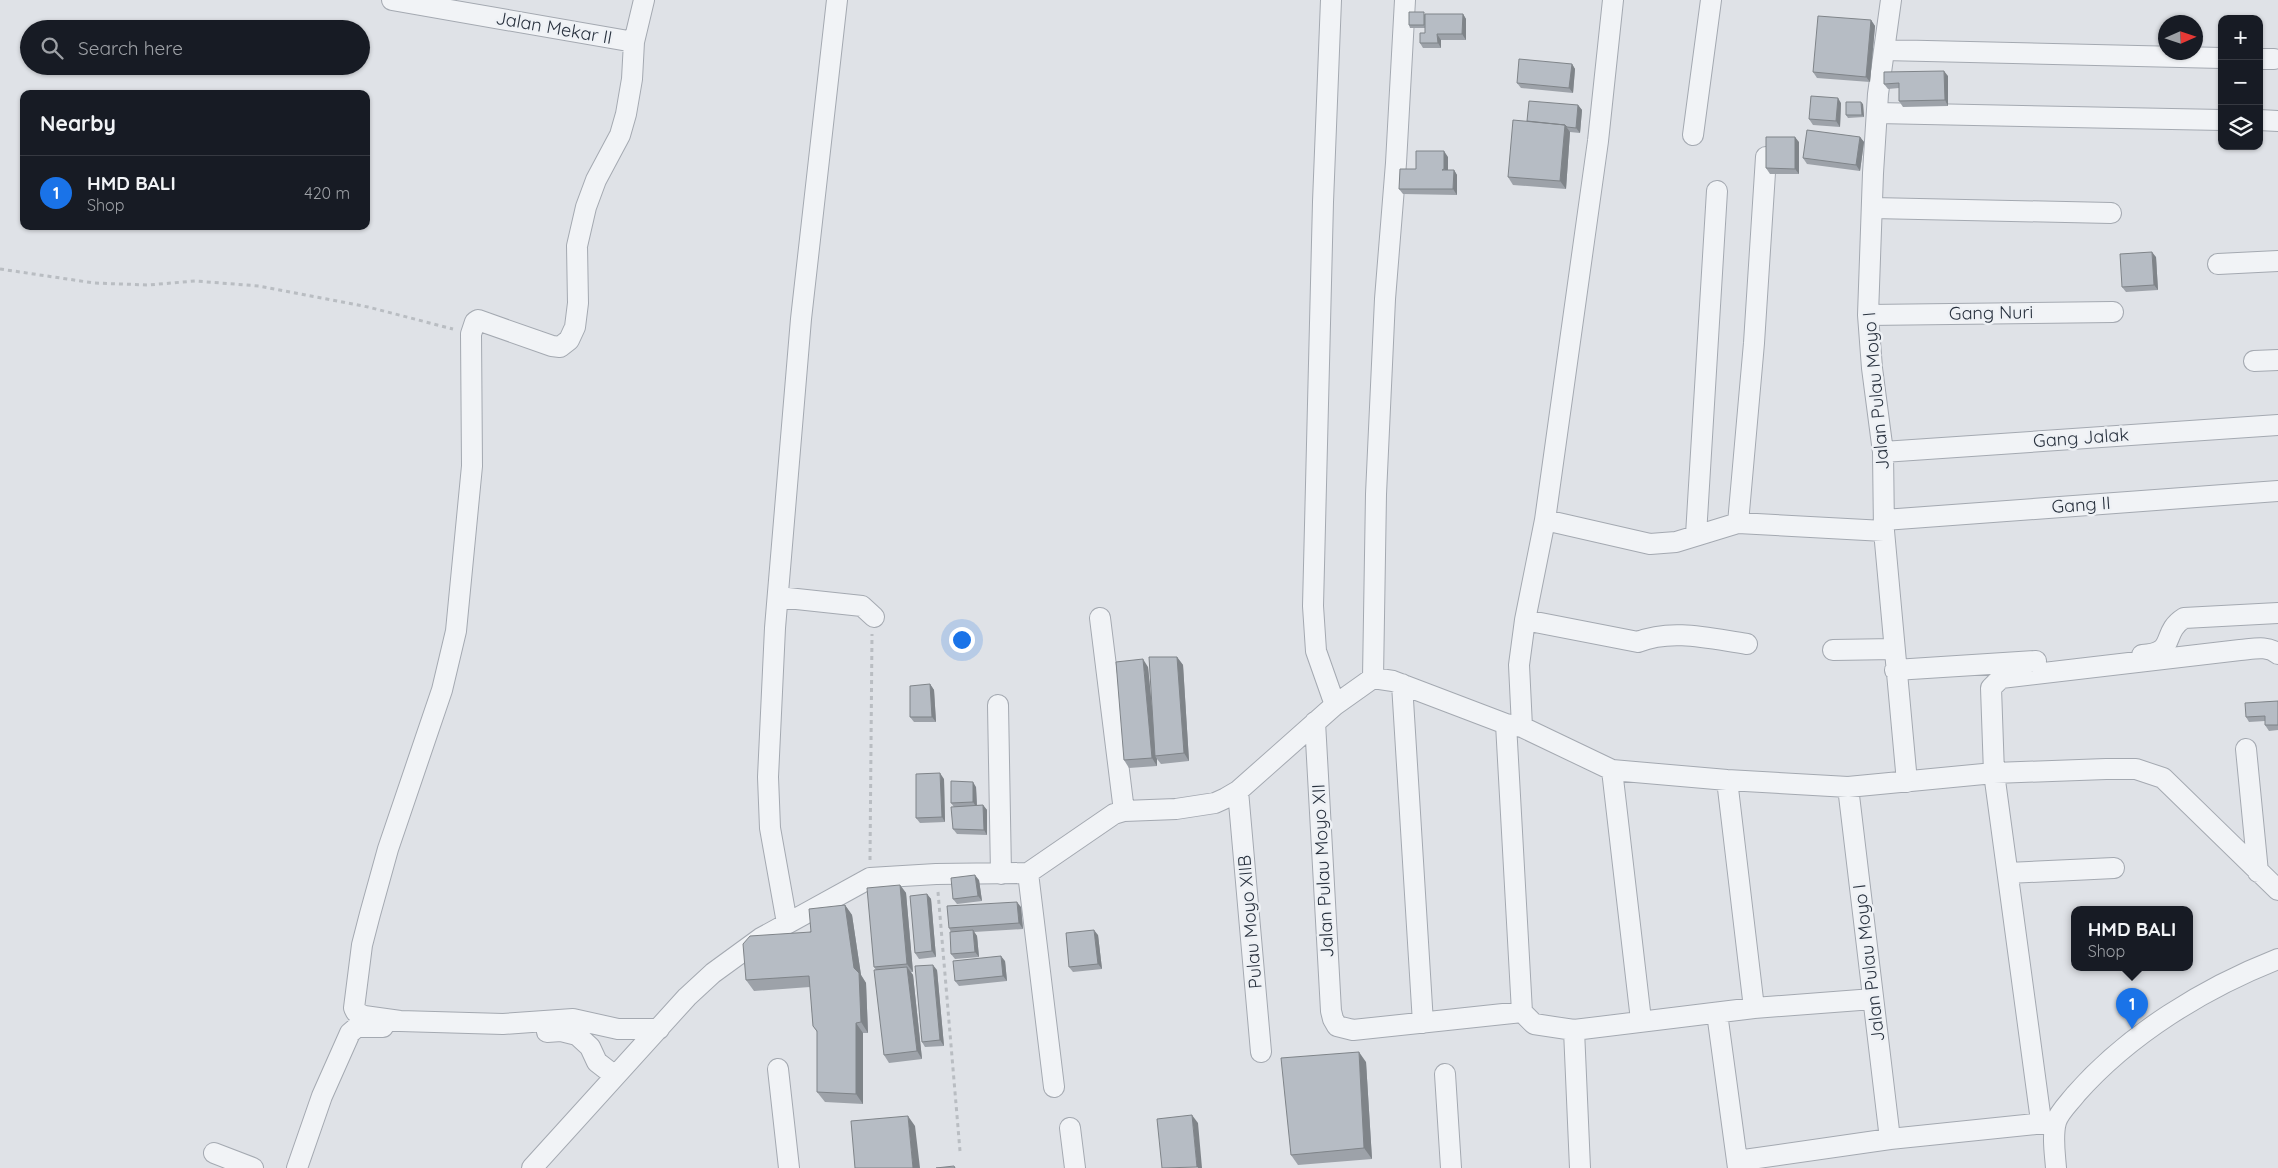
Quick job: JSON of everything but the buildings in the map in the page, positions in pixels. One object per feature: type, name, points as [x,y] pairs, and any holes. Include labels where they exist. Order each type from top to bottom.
[{"type":"street","name":"Jalan Mekar II","points":[[392,0],[631,41]]},
{"type":"street","points":[[644,0],[631,41],[632,79],[626,114],[620,135],[596,180],[577,246],[578,303],[575,327],[568,340],[560,347],[552,346],[478,320],[474,322],[471,334],[472,466],[456,630],[442,690],[388,849],[370,914],[362,945],[354,1008],[356,1012],[364,1016],[400,1021],[503,1024],[573,1019],[618,1029],[659,1029]]},
{"type":"street","points":[[787,923],[770,828],[768,777],[778,597],[801,319],[837,0]]},
{"type":"street","points":[[1331,0],[1313,606],[1316,651],[1334,705]]},
{"type":"street","points":[[1373,678],[1376,494],[1384,309],[1396,163],[1405,0]]},
{"type":"street","points":[[1613,0],[1598,141],[1545,520],[1525,620],[1519,666],[1517,716],[1522,1012],[1534,1024],[1574,1030],[1641,1020],[1754,1008],[1873,999]]},
{"type":"street","points":[[1693,135],[1710,0]]},
{"type":"street","name":"Jalan Pulau Moyo I","points":[[1891,0],[1876,114],[1868,315],[1872,368],[1883,452],[1884,526],[1895,670],[1907,782]]},
{"type":"street","points":[[1884,50],[2218,58]]},
{"type":"street","points":[[1876,114],[2218,120]]},
{"type":"street","points":[[2263,120],[2278,121]]},
{"type":"street","points":[[1738,523],[1754,343],[1766,157]]},
{"type":"street","points":[[1696,535],[1717,191]]},
{"type":"street","points":[[1873,208],[2111,213]]},
{"type":"street","points":[[2218,264],[2278,261]]},
{"type":"street","name":"Gang Nuri","points":[[1868,315],[2113,312]]},
{"type":"street","points":[[2254,361],[2278,360]]},
{"type":"street","name":"Gang Jalak","points":[[1883,452],[2278,424]]},
{"type":"street","name":"Gang II","points":[[1545,520],[1650,544],[1676,542],[1738,523],[1884,526],[2278,491]]},
{"type":"street","points":[[778,597],[862,606],[874,617]]},
{"type":"street","points":[[1895,670],[2156,654],[2163,650],[2174,627],[2184,618],[2278,613]]},
{"type":"street","points":[[532,1168],[607,1069],[659,1029],[687,997],[713,972],[761,938],[870,878],[936,874],[1028,873],[1114,814],[1123,802],[1100,618]]},
{"type":"street","points":[[1525,620],[1638,642],[1654,636],[1672,635],[1747,644]]},
{"type":"street","points":[[2056,1168],[2008,874],[1994,773],[1991,688],[2001,678],[2240,650],[2265,648],[2274,650],[2278,654]]},
{"type":"street","points":[[1833,650],[1894,649]]},
{"type":"street","points":[[1123,802],[1176,809],[1215,803],[1238,791],[1334,705],[1373,678],[1384,678],[1517,716],[1612,770],[1727,780],[1848,787],[1994,773],[2106,769],[2144,771],[2163,778],[2278,890]]},
{"type":"street","points":[[1402,684],[1423,1023],[1522,1012]]},
{"type":"street","points":[[998,705],[1001,874]]},
{"type":"street","name":"Jalan Pulau Moyo XII","points":[[1315,722],[1333,1019],[1337,1026],[1353,1030],[1423,1023]]},
{"type":"street","points":[[2246,750],[2250,806],[2258,872]]},
{"type":"street","points":[[1612,770],[1641,1020]]},
{"type":"street","points":[[1727,780],[1754,1008]]},
{"type":"street","name":"Jalan Pulau Moyo I","points":[[1848,787],[1890,1139]]},
{"type":"street","name":"Pulau Moyo XIIB","points":[[1238,791],[1261,1052]]},
{"type":"street","points":[[2008,874],[2114,868]]},
{"type":"street","points":[[1028,873],[1054,1087]]},
{"type":"street","points":[[1717,1013],[1737,1164],[1890,1139],[2049,1122],[2098,1070],[2137,1038],[2198,997],[2239,975],[2278,959]]},
{"type":"street","points":[[298,1168],[322,1096],[350,1033],[355,1028],[370,1026],[504,1035],[561,1031],[577,1035],[584,1040],[607,1069]]},
{"type":"street","points":[[1574,1030],[1580,1168]]},
{"type":"street","points":[[778,1069],[789,1168]]},
{"type":"street","points":[[1445,1074],[1451,1168]]},
{"type":"street","points":[[1070,1128],[1075,1168]]},
{"type":"street","points":[[214,1153],[253,1168]]},
{"type":"path","points":[[0,269],[94,283],[148,285],[195,281],[259,286],[368,307],[471,334]]},
{"type":"path","points":[[870,878],[872,626],[874,617]]},
{"type":"path","points":[[936,874],[960,1151]]},
{"type":"place","name":"HMD BALI","points":[[2132,1029]]}]
